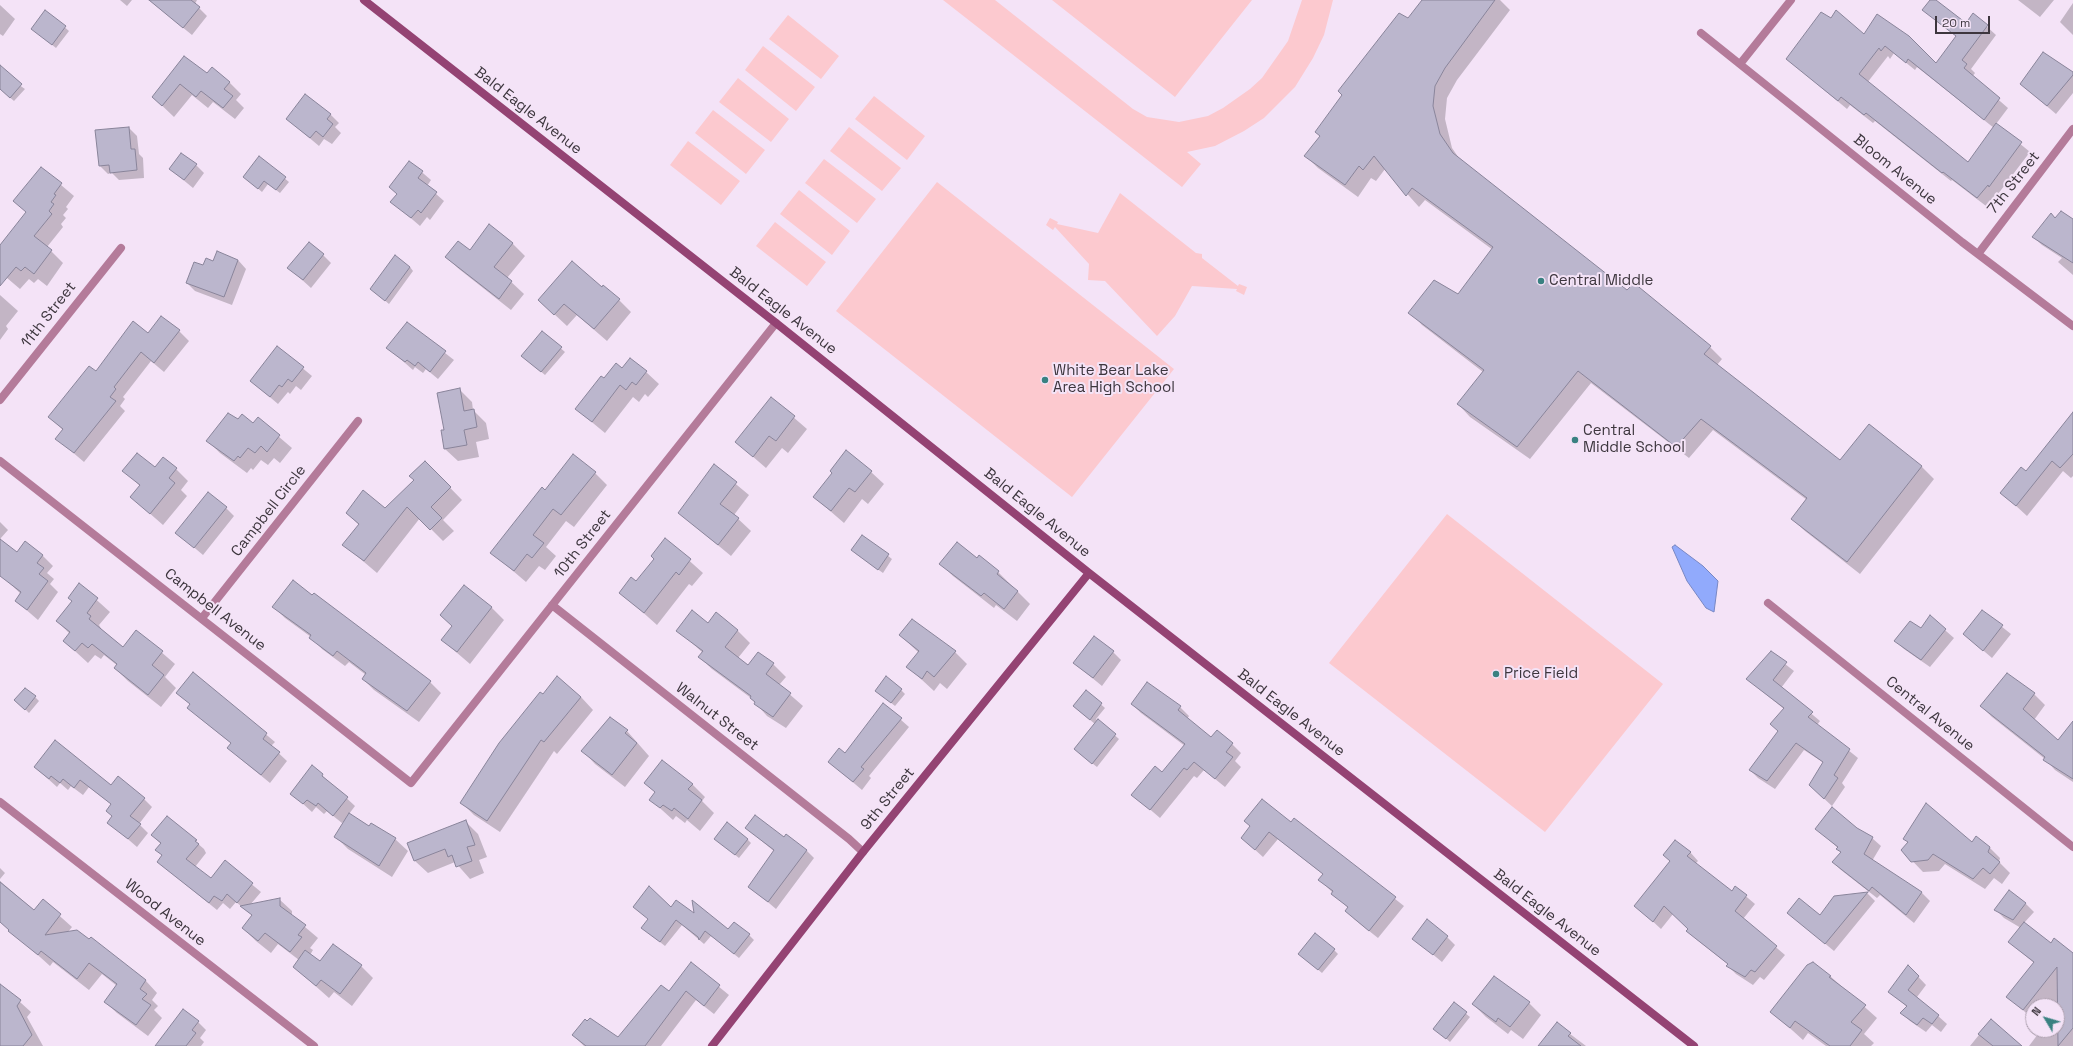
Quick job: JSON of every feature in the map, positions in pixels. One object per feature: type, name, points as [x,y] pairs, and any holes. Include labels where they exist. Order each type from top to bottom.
[{"type":"street","name":"Bald Eagle Avenue","points":[[364,0],[776,323],[1089,573],[1694,1046]]},
{"type":"street","points":[[1740,64],[1791,0]]},
{"type":"street","name":"Bloom Avenue","points":[[1701,33],[1978,254],[2073,326]]},
{"type":"street","name":"7th Street","points":[[1978,254],[2073,129]]},
{"type":"street","name":"11th Street","points":[[0,400],[120,248]]},
{"type":"street","name":"10th Street","points":[[411,783],[776,323]]},
{"type":"street","name":"Campbell Circle","points":[[202,618],[358,421]]},
{"type":"street","name":"Campbell Avenue","points":[[0,461],[411,783]]},
{"type":"street","name":"9th Street","points":[[712,1046],[863,852],[1089,573]]},
{"type":"street","name":"Central Avenue","points":[[1768,603],[2073,847]]},
{"type":"street","name":"Walnut Street","points":[[552,605],[849,839],[863,852]]},
{"type":"street","name":"Wood Avenue","points":[[0,802],[314,1046]]},
{"type":"shaded area","points":[[943,0],[995,0],[1133,109],[1147,117],[1179,122],[1208,116],[1223,108],[1250,89],[1262,78],[1288,41],[1302,0],[1333,0],[1324,35],[1313,58],[1295,87],[1264,118],[1244,131],[1215,146],[1187,152],[1201,164],[1182,187]]},
{"type":"shaded area","points":[[1052,0],[1252,0],[1175,97]]},
{"type":"shaded area","points":[[788,15],[839,56],[821,79],[769,39]]},
{"type":"shaded area","points":[[763,46],[815,87],[796,111],[745,70]]},
{"type":"shaded area","points":[[738,78],[789,119],[771,142],[719,102]]},
{"type":"shaded area","points":[[874,96],[925,136],[907,160],[855,119]]},
{"type":"shaded area","points":[[713,110],[765,150],[746,174],[695,133]]},
{"type":"shaded area","points":[[849,127],[901,168],[882,191],[830,151]]},
{"type":"shaded area","points":[[688,141],[740,181],[721,205],[670,165]]},
{"type":"shaded area","points":[[824,159],[876,199],[857,223],[805,183]]},
{"type":"shaded area","points":[[937,182],[1174,369],[1072,497],[836,311]]},
{"type":"shaded area","points":[[799,190],[850,231],[832,255],[780,214]]},
{"type":"shaded area","points":[[1120,193],[1196,253],[1202,254],[1202,258],[1238,286],[1239,284],[1247,287],[1244,295],[1236,291],[1237,289],[1192,286],[1175,316],[1157,336],[1105,281],[1088,280],[1089,264],[1055,227],[1053,230],[1046,225],[1050,218],[1058,222],[1057,224],[1098,233]]},
{"type":"shaded area","points":[[775,222],[826,262],[807,286],[756,246]]},
{"type":"shaded area","name":"Price Field","points":[[1447,514],[1663,684],[1545,832],[1329,663]]},
{"type":"water","points":[[1675,545],[1703,566],[1718,581],[1714,612],[1706,608],[1687,581],[1672,547]]},
{"type":"building","points":[[149,0],[191,0],[200,7],[183,28]]},
{"type":"building","name":"Central Middle","points":[[1422,0],[1495,0],[1445,68],[1435,86],[1433,106],[1440,134],[1453,153],[1627,290],[1634,283],[1711,346],[1704,354],[1840,460],[1869,424],[1922,466],[1847,562],[1791,519],[1807,498],[1701,419],[1676,447],[1578,371],[1517,447],[1457,404],[1484,370],[1408,313],[1434,280],[1458,294],[1493,247],[1412,188],[1406,196],[1374,156],[1363,170],[1359,166],[1345,185],[1304,156],[1320,136],[1315,132],[1342,95],[1338,91],[1399,13],[1408,18]]},
{"type":"building","points":[[1930,0],[1936,0],[1966,23],[1973,13],[1988,25],[1962,60],[1967,64],[1964,68],[2000,98],[1984,120],[1908,59],[1906,63],[1885,46],[1881,51],[1879,48],[1859,74],[1968,162],[1996,123],[2022,142],[1989,187],[1988,185],[1977,198],[1943,172],[1942,173],[1866,113],[1864,115],[1841,97],[1838,101],[1786,59],[1821,12],[1831,18],[1836,10],[1864,34],[1877,14],[1909,36],[1936,63],[1956,36],[1922,10]]},
{"type":"building","points":[[45,10],[66,26],[52,45],[31,29]]},
{"type":"building","points":[[2043,52],[2073,72],[2073,75],[2047,106],[2020,84]]},
{"type":"building","points":[[184,56],[207,73],[212,67],[230,82],[224,89],[233,96],[223,108],[201,91],[196,97],[180,84],[162,106],[152,97]]},
{"type":"building","points":[[0,65],[22,84],[10,98],[0,89]]},
{"type":"building","points":[[305,94],[331,114],[327,119],[333,124],[323,137],[316,131],[310,138],[286,119]]},
{"type":"building","points":[[129,127],[131,149],[135,149],[137,170],[110,173],[109,165],[99,166],[95,130]]},
{"type":"building","points":[[181,153],[197,164],[184,180],[169,169]]},
{"type":"building","points":[[259,156],[286,177],[276,190],[264,181],[258,189],[243,177]]},
{"type":"building","points":[[409,161],[423,171],[418,178],[437,192],[421,213],[418,210],[411,218],[390,202],[397,194],[389,187]]},
{"type":"building","points":[[41,167],[62,183],[54,194],[56,195],[51,202],[54,204],[49,211],[52,214],[34,236],[52,250],[34,274],[25,267],[21,271],[16,267],[0,286],[0,245],[26,212],[13,201]]},
{"type":"building","points":[[2061,211],[2073,219],[2073,263],[2032,237],[2051,213],[2055,218]]},
{"type":"building","points":[[489,224],[513,243],[494,267],[512,281],[499,299],[445,257],[458,241],[470,250]]},
{"type":"building","points":[[309,242],[324,254],[303,280],[287,268]]},
{"type":"building","points":[[217,251],[238,260],[224,297],[186,283],[194,262],[203,265],[206,258],[213,261]]},
{"type":"building","points":[[395,255],[410,267],[385,301],[370,289]]},
{"type":"building","points":[[572,261],[602,287],[603,285],[620,299],[594,329],[564,304],[554,315],[538,300]]},
{"type":"building","points":[[161,316],[180,330],[154,363],[141,352],[114,387],[116,389],[110,397],[116,401],[74,453],[55,439],[63,429],[48,417],[89,366],[96,371],[133,321],[148,333]]},
{"type":"building","points":[[407,322],[446,351],[430,372],[418,362],[415,366],[407,360],[405,362],[386,348]]},
{"type":"building","points":[[542,331],[562,347],[541,372],[521,356]]},
{"type":"building","points":[[277,346],[304,367],[292,382],[288,379],[282,387],[279,385],[270,397],[250,381]]},
{"type":"building","points":[[630,358],[647,371],[636,385],[632,382],[626,390],[620,385],[592,422],[575,409],[601,376],[604,378],[616,363],[622,368]]},
{"type":"building","points":[[460,388],[464,411],[474,409],[477,427],[464,430],[467,445],[444,449],[441,430],[444,430],[437,393]]},
{"type":"building","points":[[771,397],[795,416],[776,441],[769,436],[753,457],[735,442]]},
{"type":"building","points":[[2073,412],[2073,454],[2060,468],[2052,461],[2016,506],[2000,493],[2021,467],[2026,471]]},
{"type":"building","points":[[228,413],[238,419],[242,414],[253,423],[258,417],[280,435],[267,452],[261,446],[255,453],[248,448],[240,458],[238,456],[234,461],[206,441]]},
{"type":"building","points":[[846,450],[872,471],[855,492],[849,488],[831,511],[813,497],[832,473],[830,471]]},
{"type":"building","points":[[137,453],[155,467],[163,457],[177,468],[169,478],[175,483],[150,514],[130,497],[140,485],[122,471]]},
{"type":"building","points":[[573,454],[596,472],[561,515],[553,509],[533,535],[544,543],[532,558],[527,554],[514,571],[490,553],[542,487],[545,490]]},
{"type":"building","points":[[425,461],[451,487],[431,507],[442,518],[430,530],[407,507],[364,561],[342,545],[359,524],[346,513],[363,490],[385,508],[414,480],[409,476]]},
{"type":"building","points":[[714,464],[737,482],[720,504],[739,518],[718,545],[678,513]]},
{"type":"building","points":[[208,492],[227,507],[194,548],[175,533]]},
{"type":"building","points":[[862,535],[889,554],[878,570],[851,550]]},
{"type":"building","points":[[665,538],[691,559],[679,575],[676,572],[644,613],[619,593],[631,577],[636,581],[654,559],[651,556]]},
{"type":"building","points":[[0,539],[17,552],[25,541],[43,555],[37,563],[44,568],[39,574],[48,581],[27,610],[15,601],[21,592],[0,576]]},
{"type":"building","points":[[957,542],[977,558],[979,555],[999,571],[997,574],[1018,591],[1004,609],[984,593],[981,596],[939,564]]},
{"type":"building","points":[[293,580],[312,595],[314,593],[431,681],[407,711],[362,679],[366,673],[337,651],[333,656],[309,638],[311,635],[272,607]]},
{"type":"building","points":[[79,583],[98,598],[87,613],[91,616],[89,619],[123,647],[136,630],[163,651],[152,665],[164,675],[148,695],[114,668],[117,664],[92,644],[88,648],[82,643],[75,651],[63,641],[70,632],[56,621],[72,601],[68,598]]},
{"type":"building","points":[[464,585],[492,607],[457,652],[441,640],[452,626],[440,615]]},
{"type":"building","points":[[692,610],[708,623],[716,612],[738,630],[725,647],[748,665],[758,652],[774,663],[766,674],[791,693],[773,717],[754,704],[755,702],[750,698],[751,696],[698,657],[703,651],[676,631]]},
{"type":"building","points":[[1982,610],[2003,625],[1983,651],[1963,634]]},
{"type":"building","points":[[1930,615],[1946,629],[1921,660],[1894,641],[1910,621],[1921,628]]},
{"type":"building","points":[[912,619],[956,651],[934,677],[927,671],[922,679],[906,667],[919,651],[899,635]]},
{"type":"building","points":[[1094,636],[1114,651],[1093,678],[1073,663]]},
{"type":"building","points":[[1771,651],[1787,662],[1773,680],[1813,712],[1808,717],[1850,749],[1834,775],[1838,778],[1824,799],[1809,785],[1823,762],[1796,743],[1767,781],[1749,770],[1778,731],[1770,724],[1784,708],[1746,679]]},
{"type":"building","points":[[193,672],[267,733],[263,739],[280,752],[261,775],[227,748],[231,743],[187,708],[190,704],[176,693]]},
{"type":"building","points":[[2007,673],[2035,693],[2023,709],[2058,740],[2073,721],[2073,779],[2043,760],[2045,757],[1980,706]]},
{"type":"building","points":[[557,676],[581,697],[544,742],[541,740],[487,821],[460,803],[499,743],[540,692],[543,694]]},
{"type":"building","points":[[886,676],[902,689],[891,703],[875,691]]},
{"type":"building","points":[[1147,682],[1181,706],[1178,710],[1211,737],[1217,730],[1233,743],[1226,752],[1233,757],[1215,779],[1194,762],[1187,770],[1184,768],[1150,810],[1131,795],[1155,766],[1162,772],[1185,744],[1131,704]]},
{"type":"building","points":[[25,688],[36,696],[25,710],[14,700]]},
{"type":"building","points":[[1086,690],[1102,703],[1090,720],[1073,706]]},
{"type":"building","points":[[883,703],[902,718],[861,767],[864,769],[853,782],[828,762],[839,748],[845,753]]},
{"type":"building","points":[[610,717],[628,730],[625,733],[637,743],[612,775],[581,751]]},
{"type":"building","points":[[1098,719],[1116,734],[1092,764],[1074,749]]},
{"type":"building","points":[[55,740],[111,785],[118,776],[145,798],[130,816],[141,824],[128,839],[107,823],[112,816],[106,811],[111,804],[80,780],[74,788],[63,779],[60,783],[51,776],[49,779],[34,767]]},
{"type":"building","points":[[662,760],[693,784],[688,789],[702,800],[688,819],[674,808],[672,811],[663,805],[660,808],[649,800],[655,792],[644,783]]},
{"type":"building","points":[[312,765],[323,774],[322,776],[348,797],[333,816],[318,803],[316,806],[307,800],[303,804],[290,794]]},
{"type":"building","points":[[1262,799],[1291,822],[1294,818],[1396,897],[1369,931],[1345,911],[1348,907],[1331,894],[1333,891],[1318,880],[1323,874],[1269,832],[1255,850],[1241,838],[1250,826],[1244,821]]},
{"type":"building","points":[[1926,803],[1972,842],[1976,836],[1990,847],[1988,852],[2000,862],[1990,874],[1983,868],[1973,879],[1933,854],[1928,860],[1911,862],[1901,850],[1908,842],[1903,839]]},
{"type":"building","points":[[1832,807],[1857,828],[1873,837],[1864,854],[1922,892],[1906,915],[1872,887],[1869,891],[1832,862],[1841,852],[1836,849],[1838,847],[1815,829]]},
{"type":"building","points":[[349,813],[369,826],[371,823],[396,838],[379,866],[334,837]]},
{"type":"building","points":[[755,815],[784,837],[786,834],[807,850],[768,902],[748,887],[774,850],[745,828]]},
{"type":"building","points":[[167,816],[197,840],[195,841],[199,844],[186,859],[211,878],[225,860],[253,883],[237,903],[227,894],[222,901],[214,896],[209,903],[157,862],[162,855],[155,850],[161,843],[151,835]]},
{"type":"building","points":[[466,820],[475,845],[467,847],[472,861],[456,867],[452,855],[448,857],[445,849],[414,861],[407,843]]},
{"type":"building","points":[[727,822],[748,839],[735,855],[714,839]]},
{"type":"building","points":[[1675,840],[1691,852],[1687,856],[1732,891],[1735,886],[1747,895],[1735,911],[1777,946],[1755,972],[1751,970],[1745,977],[1726,966],[1728,964],[1686,931],[1688,929],[1664,906],[1653,922],[1634,906],[1670,861],[1663,855]]},
{"type":"building","points":[[0,882],[34,910],[43,899],[61,914],[45,935],[77,930],[89,939],[91,937],[146,980],[140,989],[147,994],[142,999],[151,1005],[136,1025],[104,1002],[117,984],[89,963],[77,979],[41,951],[38,955],[8,931],[9,930],[0,922]]},
{"type":"building","points":[[649,886],[671,907],[676,900],[694,913],[692,900],[728,929],[734,922],[750,934],[734,954],[705,931],[699,940],[698,937],[676,920],[660,942],[641,928],[648,919],[633,907]]},
{"type":"building","points":[[2009,890],[2026,903],[2013,920],[1994,910]]},
{"type":"building","points":[[1868,892],[1825,944],[1787,913],[1799,898],[1820,915],[1834,896]]},
{"type":"building","points":[[280,898],[280,906],[306,925],[298,935],[302,937],[290,952],[265,933],[258,941],[242,928],[252,915],[240,906]]},
{"type":"building","points":[[1427,919],[1448,936],[1433,955],[1412,939]]},
{"type":"building","points":[[2024,922],[2051,943],[2054,938],[2073,953],[2073,1028],[2065,1038],[2065,998],[2057,998],[2057,967],[2032,998],[2025,998],[2025,1007],[2023,1010],[2006,997],[2034,962],[2008,942]]},
{"type":"building","points":[[1315,933],[1335,949],[1318,970],[1298,954]]},
{"type":"building","points":[[333,944],[362,965],[340,994],[321,980],[316,986],[293,967],[305,950],[320,961]]},
{"type":"building","points":[[691,962],[720,985],[704,1006],[686,991],[645,1046],[586,1046],[572,1035],[585,1019],[587,1021],[590,1018],[618,1037],[661,985],[669,991]]},
{"type":"building","points":[[1813,962],[1831,976],[1829,977],[1866,1005],[1851,1022],[1862,1030],[1850,1046],[1830,1046],[1795,1021],[1790,1028],[1770,1012],[1807,965]]},
{"type":"building","points":[[1908,965],[1919,976],[1908,990],[1939,1015],[1932,1024],[1923,1018],[1917,1025],[1900,1013],[1907,1006],[1888,992]]},
{"type":"building","points":[[1494,976],[1530,1002],[1510,1027],[1498,1018],[1496,1022],[1472,1004]]},
{"type":"building","points":[[0,984],[21,1000],[17,1006],[32,1035],[23,1046],[0,1046]]},
{"type":"building","points":[[1454,1002],[1467,1012],[1446,1039],[1433,1029]]},
{"type":"building","points":[[183,1009],[199,1021],[192,1030],[196,1033],[186,1046],[155,1046]]},
{"type":"building","points":[[1991,1019],[2022,1046],[1993,1046],[1978,1034]]},
{"type":"building","points":[[1557,1022],[1571,1033],[1568,1036],[1581,1046],[1538,1046]]},
{"type":"building","points":[[2058,1038],[2065,1038],[2058,1046]]},
{"type":"place","name":"Central Middle","points":[[1541,281]]},
{"type":"place","name":"White Bear Lake Area High School","points":[[1045,380]]},
{"type":"place","name":"Central Middle School","points":[[1575,440]]},
{"type":"place","name":"Price Field","points":[[1496,674]]}]
